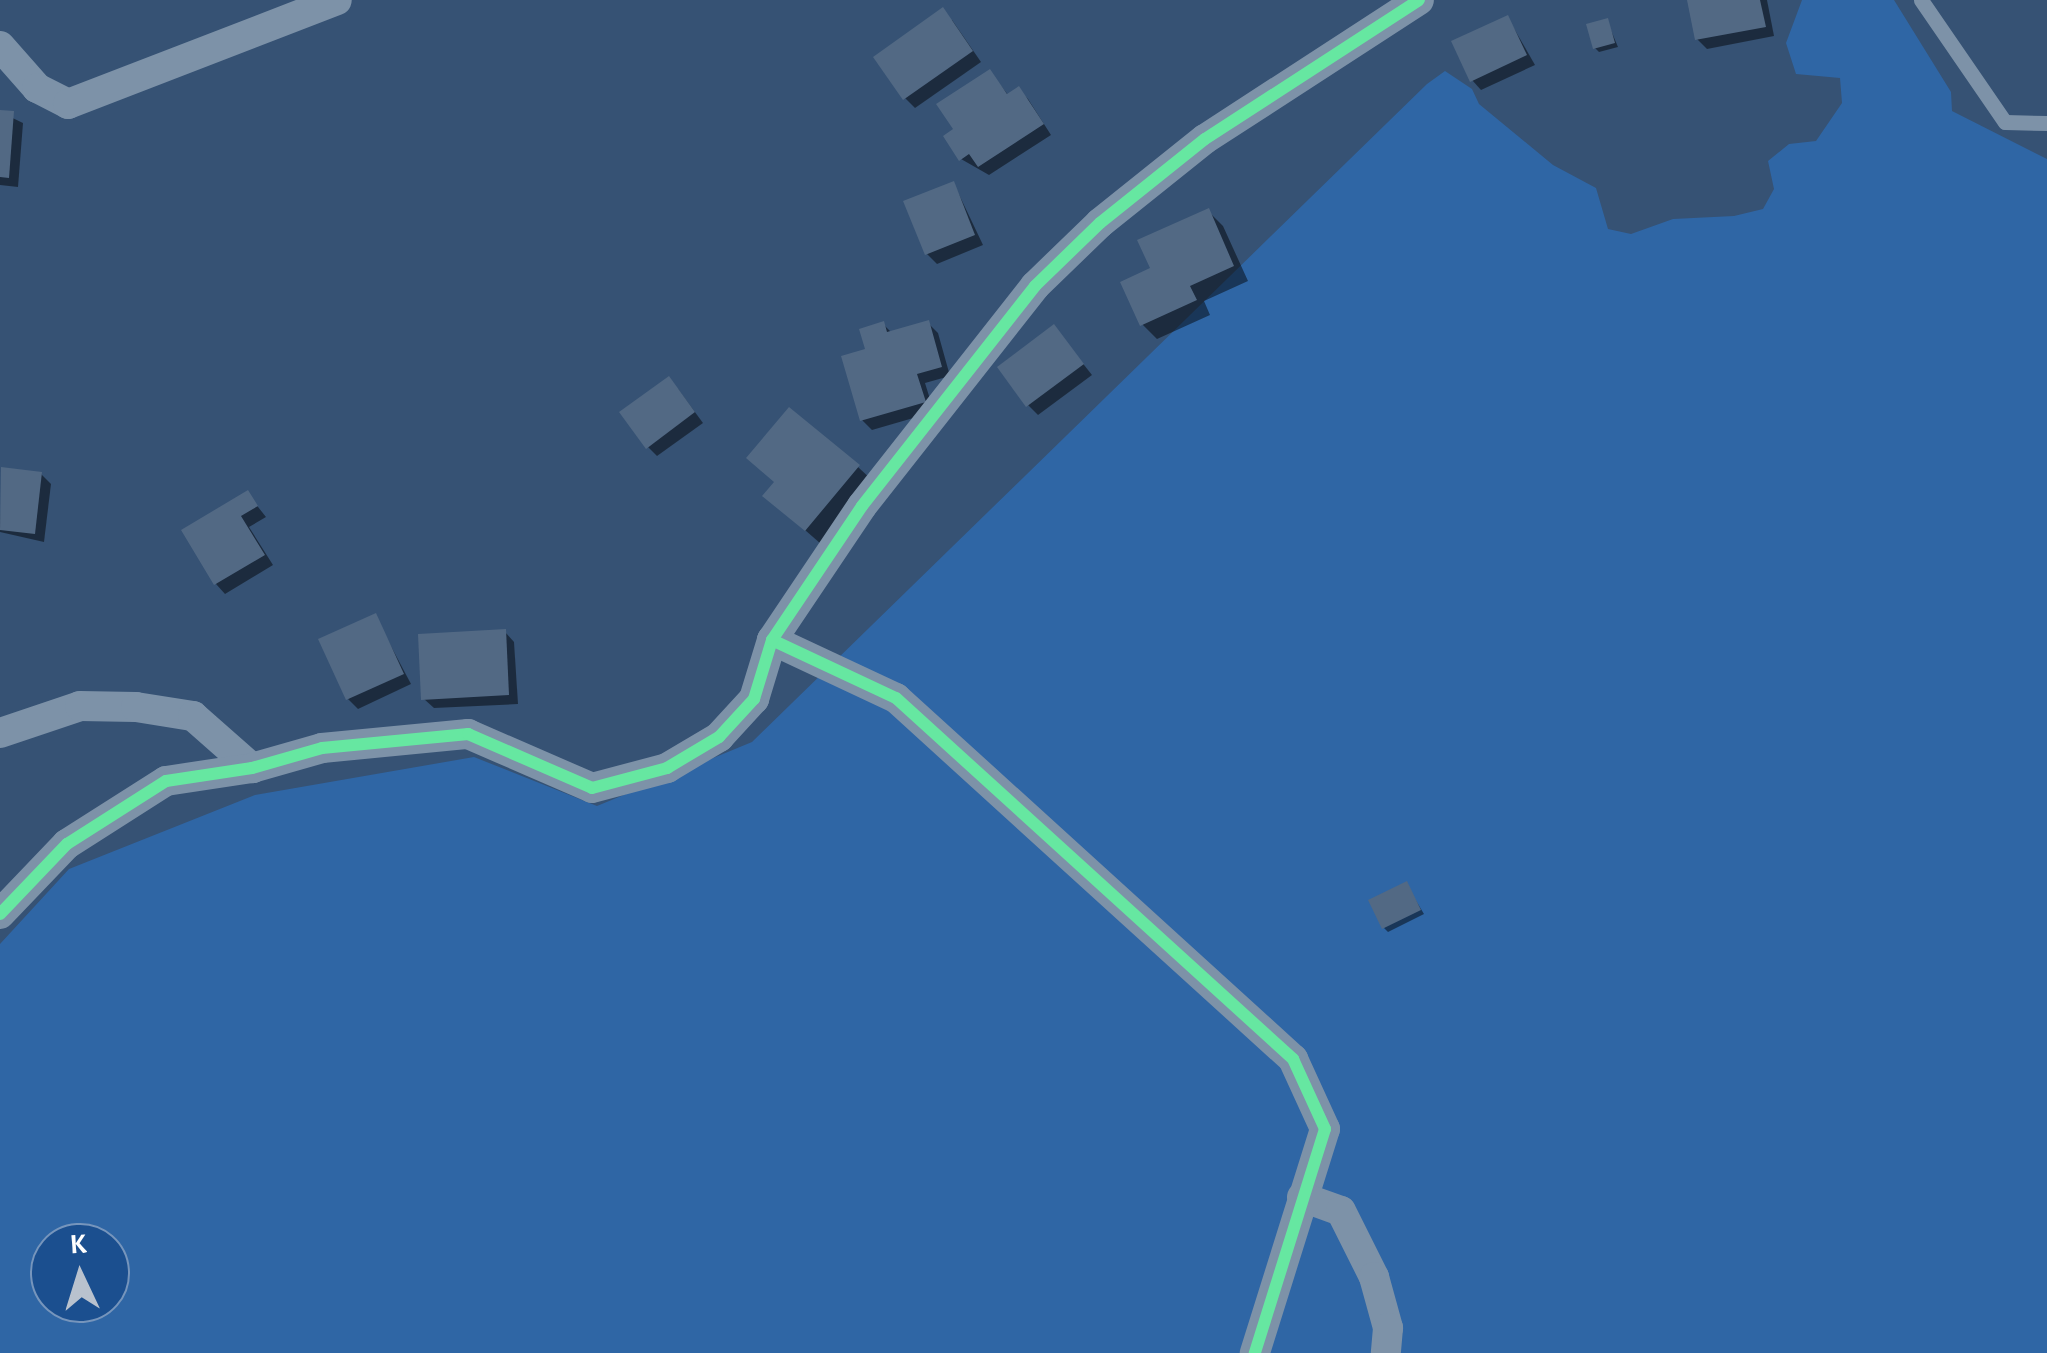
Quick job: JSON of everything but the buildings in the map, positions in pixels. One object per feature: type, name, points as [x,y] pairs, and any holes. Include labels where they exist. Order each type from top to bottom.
[{"type":"street","points":[[0,46],[37,88],[68,104],[337,0]]},
{"type":"street","points":[[0,914],[67,844],[116,808],[166,781],[252,768],[322,748],[468,734],[592,788],[666,768],[719,737],[754,699],[772,640],[928,416],[1035,286],[1100,223],[1205,140],[1419,0]]},
{"type":"street","points":[[772,640],[896,698],[1292,1059],[1324,1129],[1254,1353]]},
{"type":"street","points":[[0,733],[80,706],[136,707],[193,716],[252,768]]},
{"type":"street","points":[[1302,1197],[1341,1210],[1374,1277],[1388,1328],[1386,1353]]},
{"type":"lane","points":[[1921,0],[2005,122],[2047,124]]},
{"type":"shaded area","points":[[1802,0],[1894,0],[1951,92],[1952,111],[2047,159],[2047,1353],[0,1353],[0,944],[69,869],[255,795],[474,757],[597,806],[752,742],[1427,84],[1445,71],[1472,89],[1479,104],[1553,165],[1596,188],[1608,229],[1631,234],[1673,219],[1734,216],[1763,209],[1774,189],[1768,161],[1789,144],[1816,141],[1842,103],[1840,78],[1796,74],[1786,43]]},
{"type":"cycle path","points":[[0,914],[67,844],[166,781],[252,768],[322,748],[468,734],[592,788],[667,768],[719,737],[754,699],[772,640],[862,506],[1035,286],[1100,223],[1205,139],[1419,0]]},
{"type":"cycle path","points":[[772,640],[896,698],[1293,1059],[1325,1129],[1255,1353]]}]
